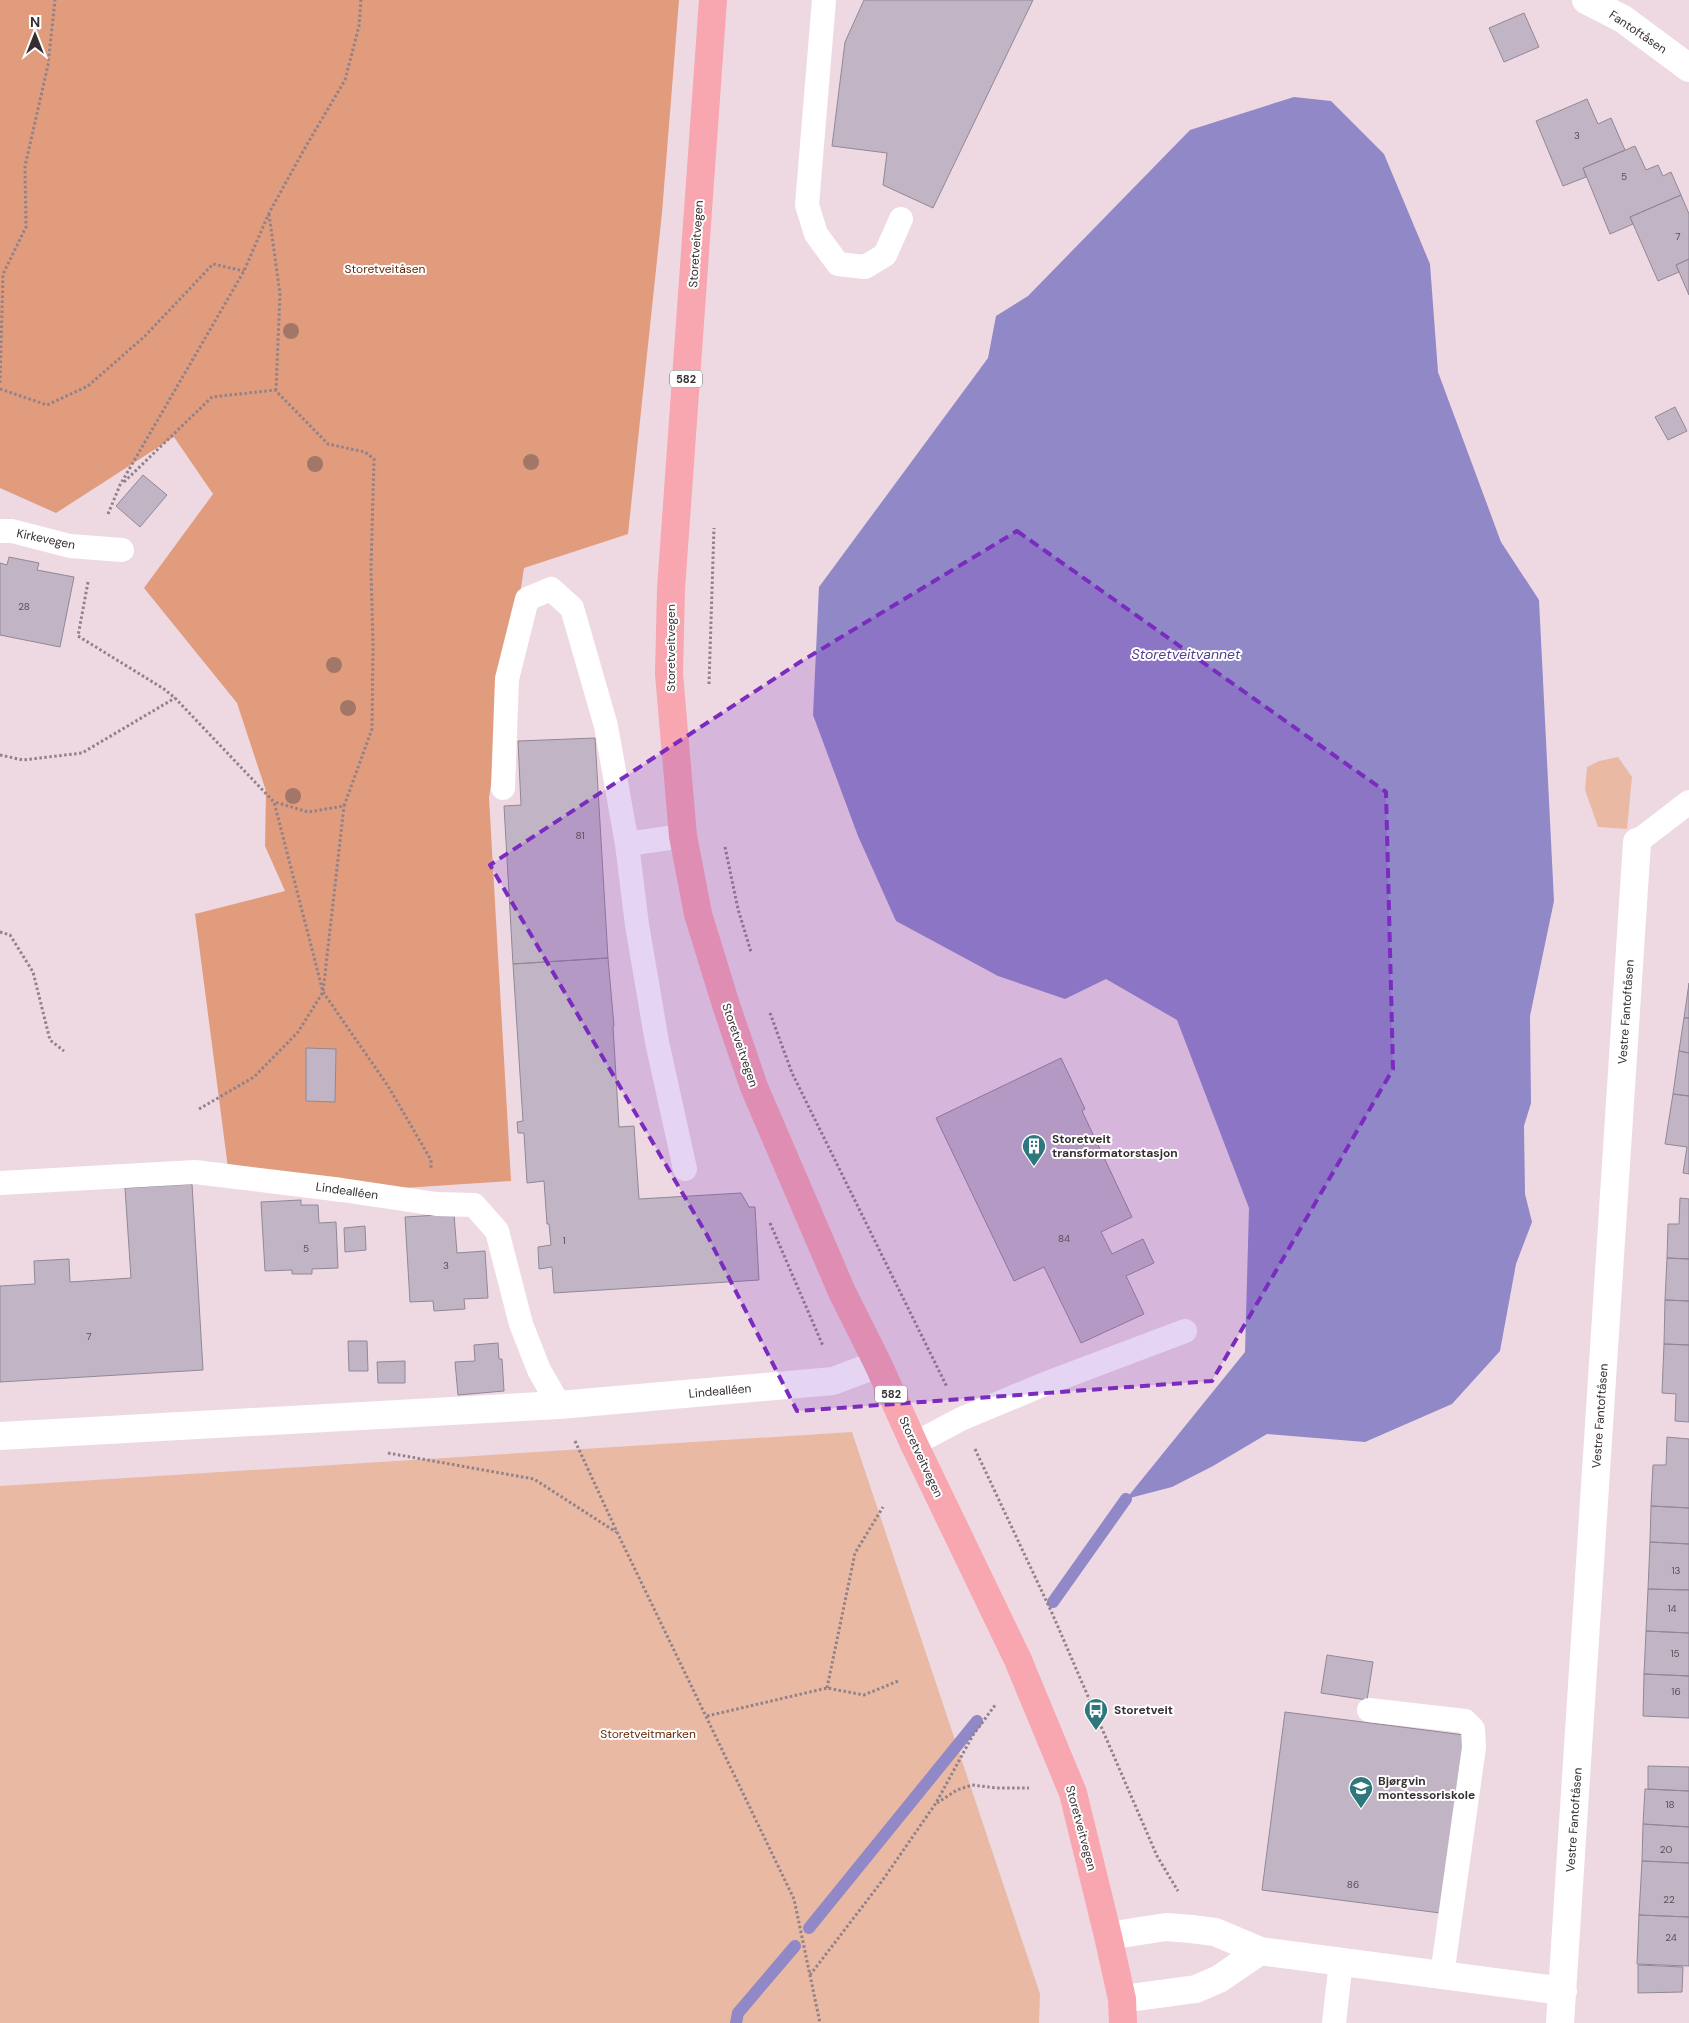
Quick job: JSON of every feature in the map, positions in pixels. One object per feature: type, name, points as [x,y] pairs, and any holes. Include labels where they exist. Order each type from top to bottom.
[{"type":"main road","name":"Storetveitvegen","points":[[713,0],[671,589],[669,674],[683,836],[698,914],[754,1087],[842,1292],[1018,1660],[1073,1792],[1108,1936],[1122,2011]]},
{"type":"street","name":"Fantoftåsen","points":[[1586,0],[1627,10],[1689,68]]},
{"type":"street","name":"Vestre Fantoftåsen","points":[[1560,2023],[1637,842]]},
{"type":"street","name":"Lindealléen","points":[[0,1436],[559,1405],[833,1381],[878,1364]]},
{"type":"street","points":[[1108,1936],[1166,1927],[1191,1929],[1215,1932],[1260,1951],[1563,1991]]},
{"type":"street","points":[[1122,2011],[1196,1989],[1219,1979],[1260,1951]]},
{"type":"lane","points":[[824,0],[807,205],[816,234],[838,264],[865,267],[885,255],[902,219]]},
{"type":"lane","name":"Kirkevegen","points":[[0,532],[12,531],[70,546],[122,550]]},
{"type":"lane","points":[[503,788],[507,679],[527,599],[551,589],[572,608],[606,726],[627,844],[637,925],[657,1042],[685,1169]]},
{"type":"lane","points":[[1637,842],[1689,802]]},
{"type":"lane","points":[[627,844],[683,836]]},
{"type":"lane","name":"Lindealléen","points":[[0,1184],[195,1172],[342,1190],[436,1204],[474,1205],[497,1231],[521,1324],[539,1370],[559,1405]]},
{"type":"lane","points":[[914,1444],[961,1419],[1042,1385],[1185,1330]]},
{"type":"lane","points":[[1369,1710],[1464,1721],[1472,1728],[1474,1747],[1442,1975]]},
{"type":"lane","points":[[1334,2023],[1341,1961]]},
{"type":"path","points":[[0,383],[3,274],[26,227],[25,166],[48,65],[55,0]]},
{"type":"path","points":[[361,0],[359,26],[345,80],[269,213],[244,271],[120,485],[95,547],[78,636],[164,689],[175,698],[274,802],[323,992],[388,1086],[431,1160],[431,1170]]},
{"type":"path","points":[[269,213],[280,294],[276,390]]},
{"type":"path","points":[[0,389],[47,405],[88,386],[145,336],[213,264],[244,271]]},
{"type":"path","points":[[120,485],[212,398],[275,390],[328,444],[365,452],[374,459],[370,568],[373,646],[372,729],[344,806],[323,992],[298,1032],[254,1077],[199,1109]]},
{"type":"path","points":[[709,688],[708,669],[715,521]]},
{"type":"path","points":[[0,755],[23,760],[82,753],[175,698]]},
{"type":"path","points":[[274,802],[308,812],[344,806]]},
{"type":"path","points":[[723,839],[738,909],[753,961]]},
{"type":"path","points":[[0,932],[10,935],[33,972],[50,1040],[64,1051]]},
{"type":"path","points":[[767,1004],[792,1073],[961,1419],[1052,1613],[1157,1856],[1182,1898]]},
{"type":"path","points":[[559,1405],[616,1532],[707,1716],[794,1899],[820,2023]]},
{"type":"path","points":[[385,1452],[534,1479],[616,1532]]},
{"type":"path","points":[[827,1688],[855,1553],[883,1507]]},
{"type":"path","points":[[707,1716],[827,1688],[864,1696],[898,1681]]},
{"type":"path","points":[[810,1975],[882,1881],[936,1803],[973,1735],[997,1703]]},
{"type":"path","points":[[936,1803],[957,1790],[972,1786],[1029,1788]]},
{"type":"highlighted area","points":[[1017,531],[1386,792],[1393,1069],[1212,1381],[797,1411],[707,1235],[490,865],[800,662]]},
{"type":"green space","name":"Storetveitåsen","points":[[0,0],[679,0],[662,213],[628,534],[524,568],[489,798],[511,1181],[358,1191],[228,1168],[195,914],[285,891],[265,846],[266,791],[237,703],[144,588],[213,494],[174,437],[56,513],[0,488]]},
{"type":"green space","points":[[1618,757],[1632,777],[1627,829],[1598,827],[1585,790],[1587,767],[1599,761]]},
{"type":"green space","name":"Storetveitmarken","points":[[852,1432],[1040,1994],[1039,2023],[0,2023],[0,1486]]},
{"type":"water","name":"Storetveitvannet","points":[[1294,97],[1331,101],[1384,154],[1430,264],[1438,372],[1501,542],[1539,600],[1554,901],[1530,1016],[1531,1103],[1524,1126],[1525,1194],[1532,1222],[1516,1264],[1500,1351],[1452,1404],[1365,1442],[1267,1434],[1213,1466],[1172,1487],[1126,1499],[1245,1352],[1249,1208],[1177,1020],[1106,979],[1065,999],[998,976],[896,921],[858,836],[813,715],[819,587],[988,358],[996,316],[1028,296],[1190,130]]},
{"type":"building","points":[[864,0],[1033,0],[933,208],[883,185],[887,153],[832,146],[845,42]]},
{"type":"building","points":[[1524,13],[1539,47],[1504,62],[1489,28]]},
{"type":"building","points":[[1587,99],[1598,124],[1611,118],[1625,150],[1583,168],[1586,177],[1563,186],[1536,121]]},
{"type":"building","points":[[1635,146],[1646,170],[1658,165],[1663,176],[1671,172],[1681,195],[1630,217],[1633,224],[1610,234],[1583,168]]},
{"type":"building","points":[[1681,195],[1689,214],[1689,259],[1676,265],[1679,272],[1658,281],[1630,217]]},
{"type":"building","points":[[1689,259],[1689,295],[1676,265]]},
{"type":"building","points":[[1675,407],[1687,431],[1668,440],[1655,417]]},
{"type":"building","points":[[143,475],[167,495],[140,527],[116,506]]},
{"type":"building","points":[[9,557],[39,563],[37,570],[74,577],[60,647],[0,635],[0,563],[7,565]]},
{"type":"building","points":[[595,738],[608,958],[513,964],[504,806],[521,805],[518,741]]},
{"type":"building","points":[[608,958],[614,1026],[619,1127],[634,1126],[639,1199],[741,1193],[749,1207],[755,1207],[759,1280],[554,1293],[552,1267],[539,1269],[538,1247],[551,1245],[549,1224],[547,1224],[544,1181],[527,1183],[524,1133],[518,1133],[517,1122],[523,1121],[513,964]]},
{"type":"building","points":[[1689,983],[1689,1018],[1684,1018]]},
{"type":"building","points":[[1684,1018],[1689,1018],[1689,1053],[1679,1051]]},
{"type":"building","points":[[306,1048],[336,1049],[335,1102],[306,1101]]},
{"type":"building","points":[[1679,1051],[1689,1053],[1689,1096],[1673,1094]]},
{"type":"building","name":"Storetveit transformatorstasjon","points":[[1061,1058],[1085,1109],[1082,1111],[1132,1217],[1101,1232],[1112,1254],[1143,1239],[1154,1263],[1126,1276],[1144,1314],[1081,1343],[1044,1267],[1014,1281],[936,1118]]},
{"type":"building","points":[[1673,1094],[1689,1096],[1689,1174],[1683,1173],[1687,1147],[1665,1144]]},
{"type":"building","points":[[192,1184],[203,1370],[0,1382],[0,1286],[35,1284],[34,1261],[69,1259],[70,1282],[131,1278],[125,1188]]},
{"type":"building","points":[[1680,1198],[1689,1199],[1689,1259],[1667,1258],[1668,1224],[1679,1224]]},
{"type":"building","points":[[301,1200],[301,1205],[318,1205],[319,1223],[336,1222],[338,1268],[312,1269],[312,1274],[292,1274],[292,1270],[265,1271],[261,1202]]},
{"type":"building","points":[[454,1214],[457,1253],[485,1251],[488,1298],[464,1299],[465,1309],[434,1311],[433,1301],[410,1302],[405,1217]]},
{"type":"building","points":[[365,1226],[366,1250],[345,1252],[344,1228]]},
{"type":"building","points":[[1667,1258],[1689,1259],[1689,1301],[1665,1300]]},
{"type":"building","points":[[1665,1300],[1689,1301],[1689,1345],[1664,1344]]},
{"type":"building","points":[[348,1341],[367,1341],[368,1371],[349,1371]]},
{"type":"building","points":[[498,1343],[499,1359],[502,1359],[504,1391],[458,1395],[455,1362],[475,1361],[474,1345]]},
{"type":"building","points":[[1664,1344],[1689,1345],[1689,1422],[1675,1421],[1676,1394],[1662,1393]]},
{"type":"building","points":[[405,1361],[405,1383],[378,1383],[377,1362]]},
{"type":"building","points":[[1667,1437],[1689,1439],[1689,1508],[1651,1506],[1653,1465],[1666,1465]]},
{"type":"building","points":[[1651,1506],[1689,1508],[1689,1544],[1650,1542]]},
{"type":"building","points":[[1650,1542],[1689,1544],[1689,1590],[1648,1589]]},
{"type":"building","points":[[1648,1589],[1689,1590],[1689,1633],[1646,1631]]},
{"type":"building","points":[[1646,1631],[1689,1633],[1689,1676],[1644,1674]]},
{"type":"building","points":[[1327,1655],[1373,1662],[1367,1700],[1321,1693]]},
{"type":"building","points":[[1644,1674],[1689,1676],[1689,1718],[1643,1716]]},
{"type":"building","points":[[1285,1712],[1464,1735],[1440,1913],[1262,1890]]},
{"type":"building","points":[[1648,1766],[1689,1767],[1689,1791],[1648,1789]]},
{"type":"building","points":[[1645,1789],[1689,1791],[1689,1827],[1643,1824]]},
{"type":"building","points":[[1643,1824],[1689,1827],[1689,1863],[1642,1861]]},
{"type":"building","points":[[1642,1861],[1689,1863],[1689,1917],[1639,1915]]},
{"type":"building","points":[[1639,1915],[1689,1917],[1689,1966],[1637,1964]]},
{"type":"building","points":[[1638,1965],[1683,1967],[1682,1992],[1638,1993]]},
{"type":"waterway","points":[[1053,1602],[1126,1499]]},
{"type":"waterway","points":[[809,1928],[977,1721]]},
{"type":"waterway","points":[[736,2023],[738,2013],[795,1946]]},
{"type":"place","name":"Storetveit transformatorstasjon","points":[[1034,1167]]},
{"type":"place","name":"Storetveit","points":[[1096,1731]]},
{"type":"place","name":"Bjørgvin montessoriskole","points":[[1361,1809]]}]
